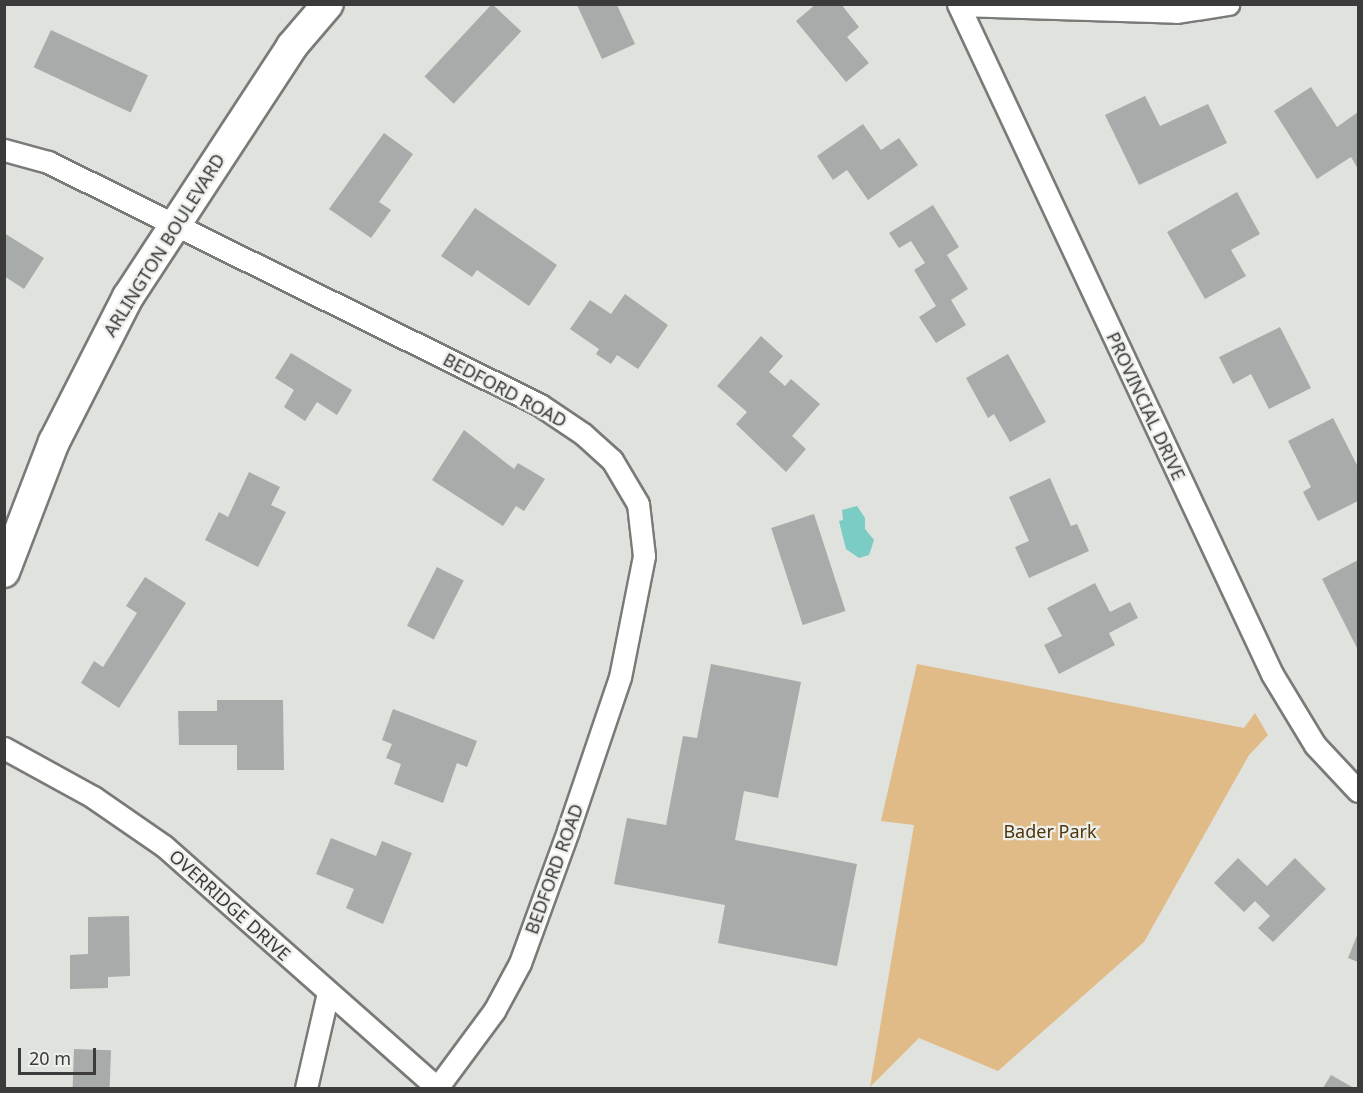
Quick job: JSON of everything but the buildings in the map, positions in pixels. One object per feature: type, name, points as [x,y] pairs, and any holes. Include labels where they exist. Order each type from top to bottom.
[{"type":"street","name":"ARLINGTON BOULEVARD","points":[[4,572],[54,442],[128,297],[292,46],[328,4]]},
{"type":"street","points":[[959,5],[1177,12],[1228,4]]},
{"type":"street","name":"PROVINCIAL DRIVE","points":[[959,5],[1272,674],[1315,745],[1359,791]]},
{"type":"street","name":"BEDFORD ROAD","points":[[4,150],[48,162],[540,405],[583,434],[612,460],[638,504],[644,556],[620,676],[568,831],[520,963],[494,1011],[437,1088]]},
{"type":"street","name":"OVERRIDGE DRIVE","points":[[4,748],[93,797],[164,846],[437,1088]]},
{"type":"street","points":[[306,1089],[328,993]]},
{"type":"green space","name":"Bader Park","points":[[917,664],[1244,728],[1255,713],[1268,735],[1249,755],[1144,942],[998,1071],[919,1038],[870,1087],[914,825],[881,821]]},
{"type":"water","points":[[857,506],[865,518],[865,529],[874,540],[869,555],[859,558],[846,549],[839,521],[843,520],[842,510]]}]
